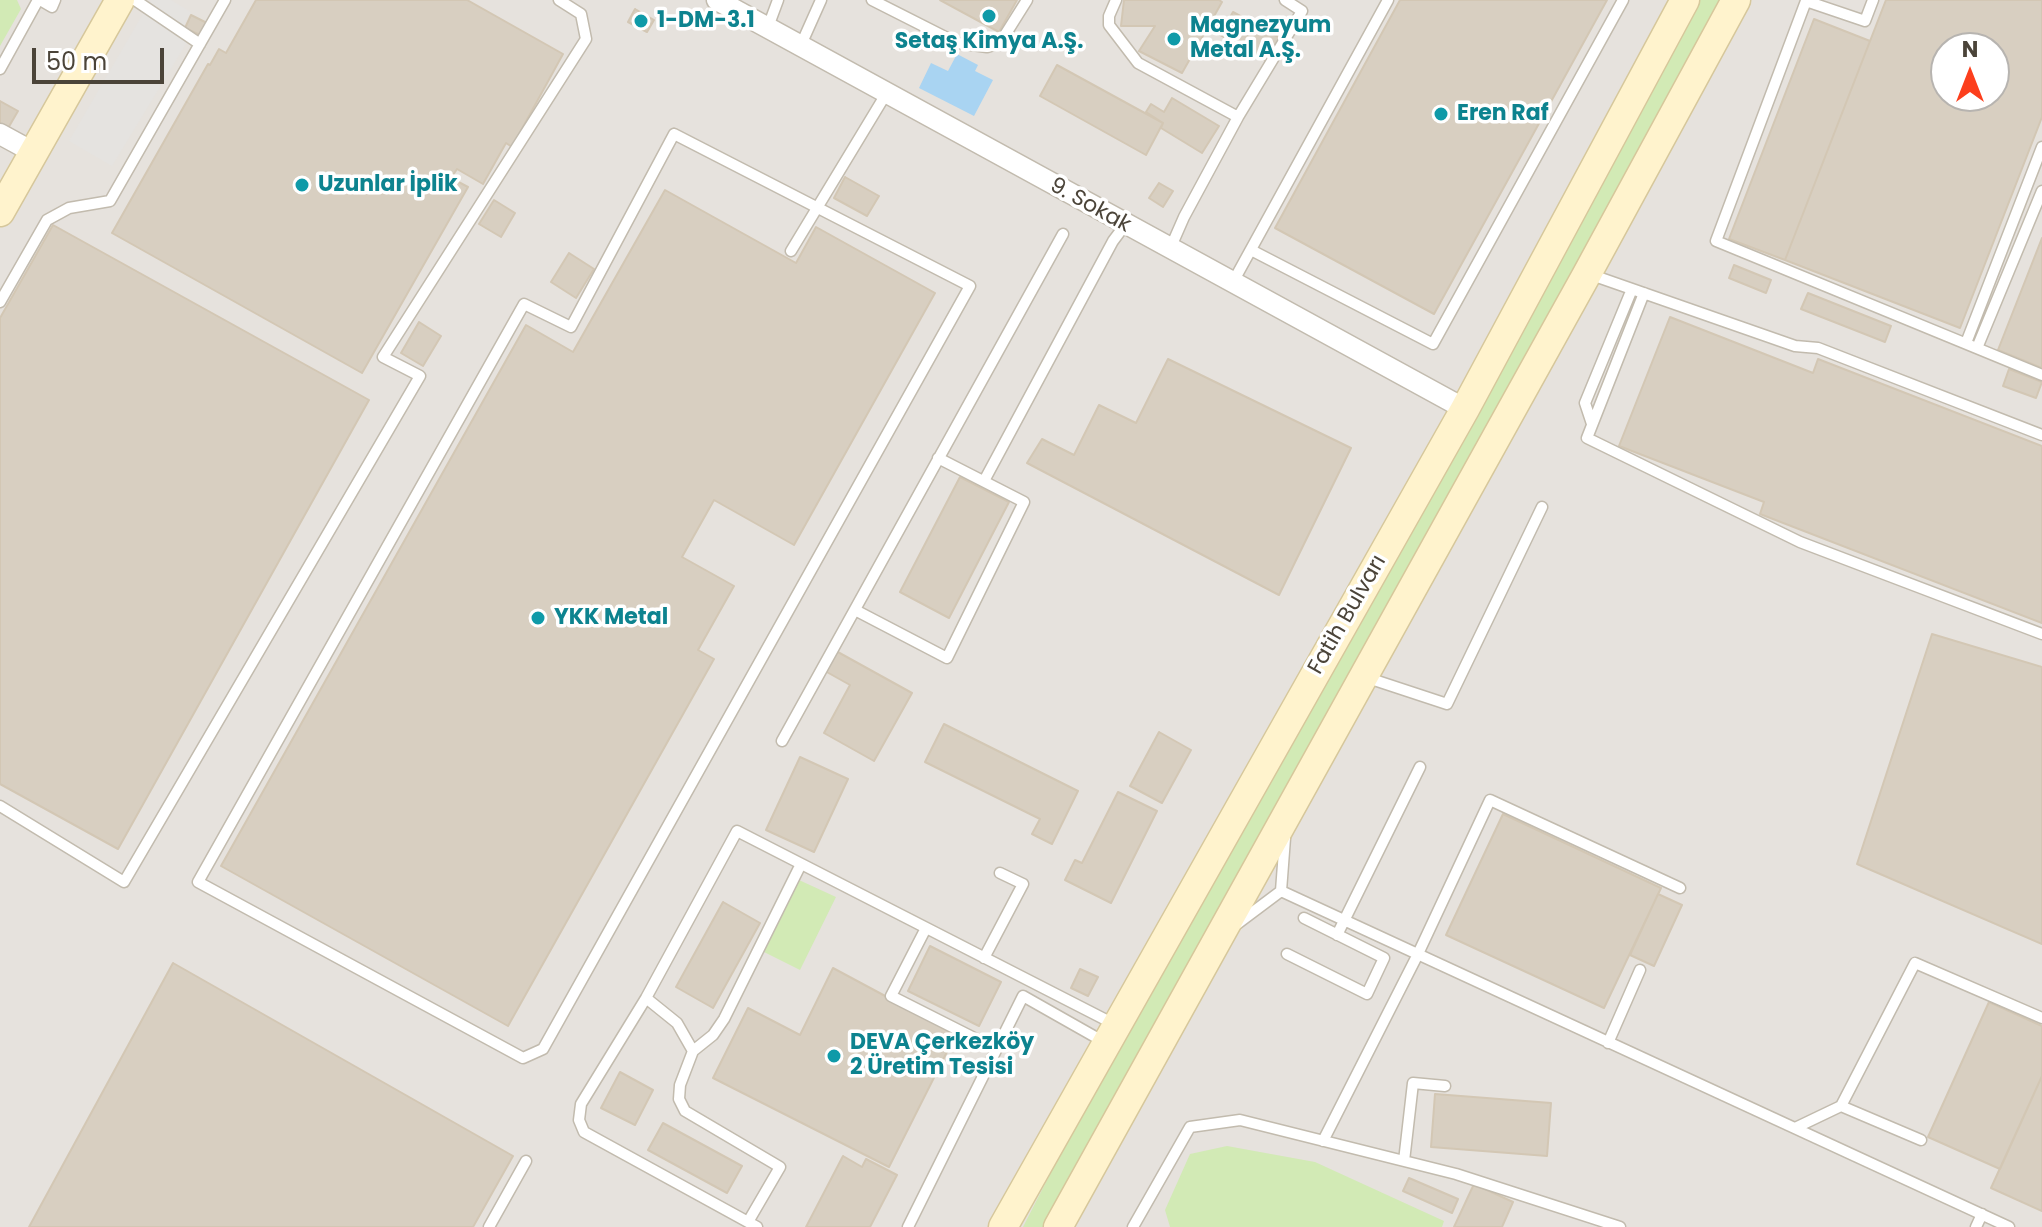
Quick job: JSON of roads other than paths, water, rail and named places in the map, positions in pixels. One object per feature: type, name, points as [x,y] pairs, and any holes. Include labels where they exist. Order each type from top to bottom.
[{"type":"main road","points":[[0,212],[120,0]]},
{"type":"main road","name":"Fatih Bulvarı","points":[[1003,1227],[1465,409],[1685,0]]},
{"type":"main road","name":"Fatih Bulvarı","points":[[1058,1227],[1736,0]]},
{"type":"main road","points":[[1465,409],[1485,424],[1487,453]]},
{"type":"street","name":"9. Sokak","points":[[717,0],[1465,409]]},
{"type":"street","points":[[0,134],[33,152]]},
{"type":"lane","points":[[0,69],[39,0],[52,7],[55,0]]},
{"type":"lane","points":[[135,0],[200,44]]},
{"type":"lane","points":[[0,302],[47,220],[69,208],[110,201],[225,0]]},
{"type":"lane","points":[[0,806],[124,882],[420,376],[383,357],[586,39],[581,14],[559,0]]},
{"type":"lane","points":[[768,27],[778,0]]},
{"type":"lane","points":[[800,47],[821,0]]},
{"type":"lane","points":[[872,0],[957,43],[987,47],[1000,43],[1027,0]]},
{"type":"lane","points":[[1116,0],[1109,16],[1109,25],[1138,63],[1238,117]]},
{"type":"lane","points":[[1170,249],[1238,117],[1302,11],[1285,0]]},
{"type":"lane","points":[[1232,283],[1388,0]]},
{"type":"lane","points":[[1251,250],[1433,344],[1623,0]]},
{"type":"lane","points":[[1873,0],[1865,21],[1806,1],[1716,241],[2042,375]]},
{"type":"lane","points":[[791,251],[886,94]]},
{"type":"lane","points":[[674,134],[818,207],[970,286],[543,1049],[523,1058],[198,882],[524,304],[571,327],[674,134]]},
{"type":"lane","points":[[1966,343],[2042,147]]},
{"type":"lane","points":[[1977,348],[2042,191]]},
{"type":"lane","points":[[984,481],[1113,241],[1125,225]]},
{"type":"lane","points":[[782,741],[1063,234]]},
{"type":"lane","points":[[1587,274],[1795,346],[1818,348],[2042,435]]},
{"type":"lane","points":[[1592,424],[1585,403],[1632,289]]},
{"type":"lane","points":[[1644,293],[1587,438],[1800,542],[2042,634]]},
{"type":"lane","points":[[855,610],[947,658],[1024,502],[938,458]]},
{"type":"lane","points":[[1363,677],[1447,704],[1542,507]]},
{"type":"lane","points":[[1337,935],[1420,767]]},
{"type":"lane","points":[[1323,1141],[1417,956],[1490,800],[1680,888]]},
{"type":"lane","points":[[1219,937],[1281,891],[1286,815]]},
{"type":"lane","points":[[801,864],[724,1019],[713,1035],[693,1051],[680,1085],[679,1099],[685,1111],[780,1167],[753,1224],[584,1132],[579,1120],[581,1104],[646,998],[737,831],[984,958],[1111,1034]]},
{"type":"lane","points":[[984,958],[1023,884],[1000,873]]},
{"type":"lane","points":[[1281,891],[2009,1227]]},
{"type":"lane","points":[[1287,954],[1367,994],[1384,958],[1304,918]]},
{"type":"lane","points":[[926,928],[891,996],[996,1049]]},
{"type":"lane","points":[[1795,1128],[1841,1106],[1915,963],[2042,1018]]},
{"type":"lane","points":[[1608,1043],[1640,970]]},
{"type":"lane","points":[[908,1227],[1023,996],[1111,1034]]},
{"type":"lane","points":[[646,998],[677,1023],[693,1051]]},
{"type":"lane","points":[[1404,1161],[1413,1083],[1445,1086]]},
{"type":"lane","points":[[1841,1106],[1921,1140]]},
{"type":"lane","points":[[1133,1227],[1190,1127],[1240,1120],[1456,1174],[1620,1227]]},
{"type":"lane","points":[[489,1227],[526,1161]]},
{"type":"lane","points":[[1976,1227],[1982,1214]]},
{"type":"water","points":[[957,54],[978,65],[975,71],[993,80],[974,116],[919,88],[931,63],[948,71]]},
{"type":"place","name":"Setaş Kimya A.Ş.","points":[[989,16]]},
{"type":"place","name":"1-DM-3.1","points":[[641,21]]},
{"type":"place","name":"Magnezyum Metal A.Ş.","points":[[1174,39]]},
{"type":"place","name":"Eren Raf","points":[[1441,114]]},
{"type":"place","name":"Uzunlar İplik","points":[[302,185]]},
{"type":"place","name":"YKK Metal","points":[[538,618]]},
{"type":"place","name":"DEVA Çerkezköy 2 Üretim Tesisi","points":[[834,1056]]}]
